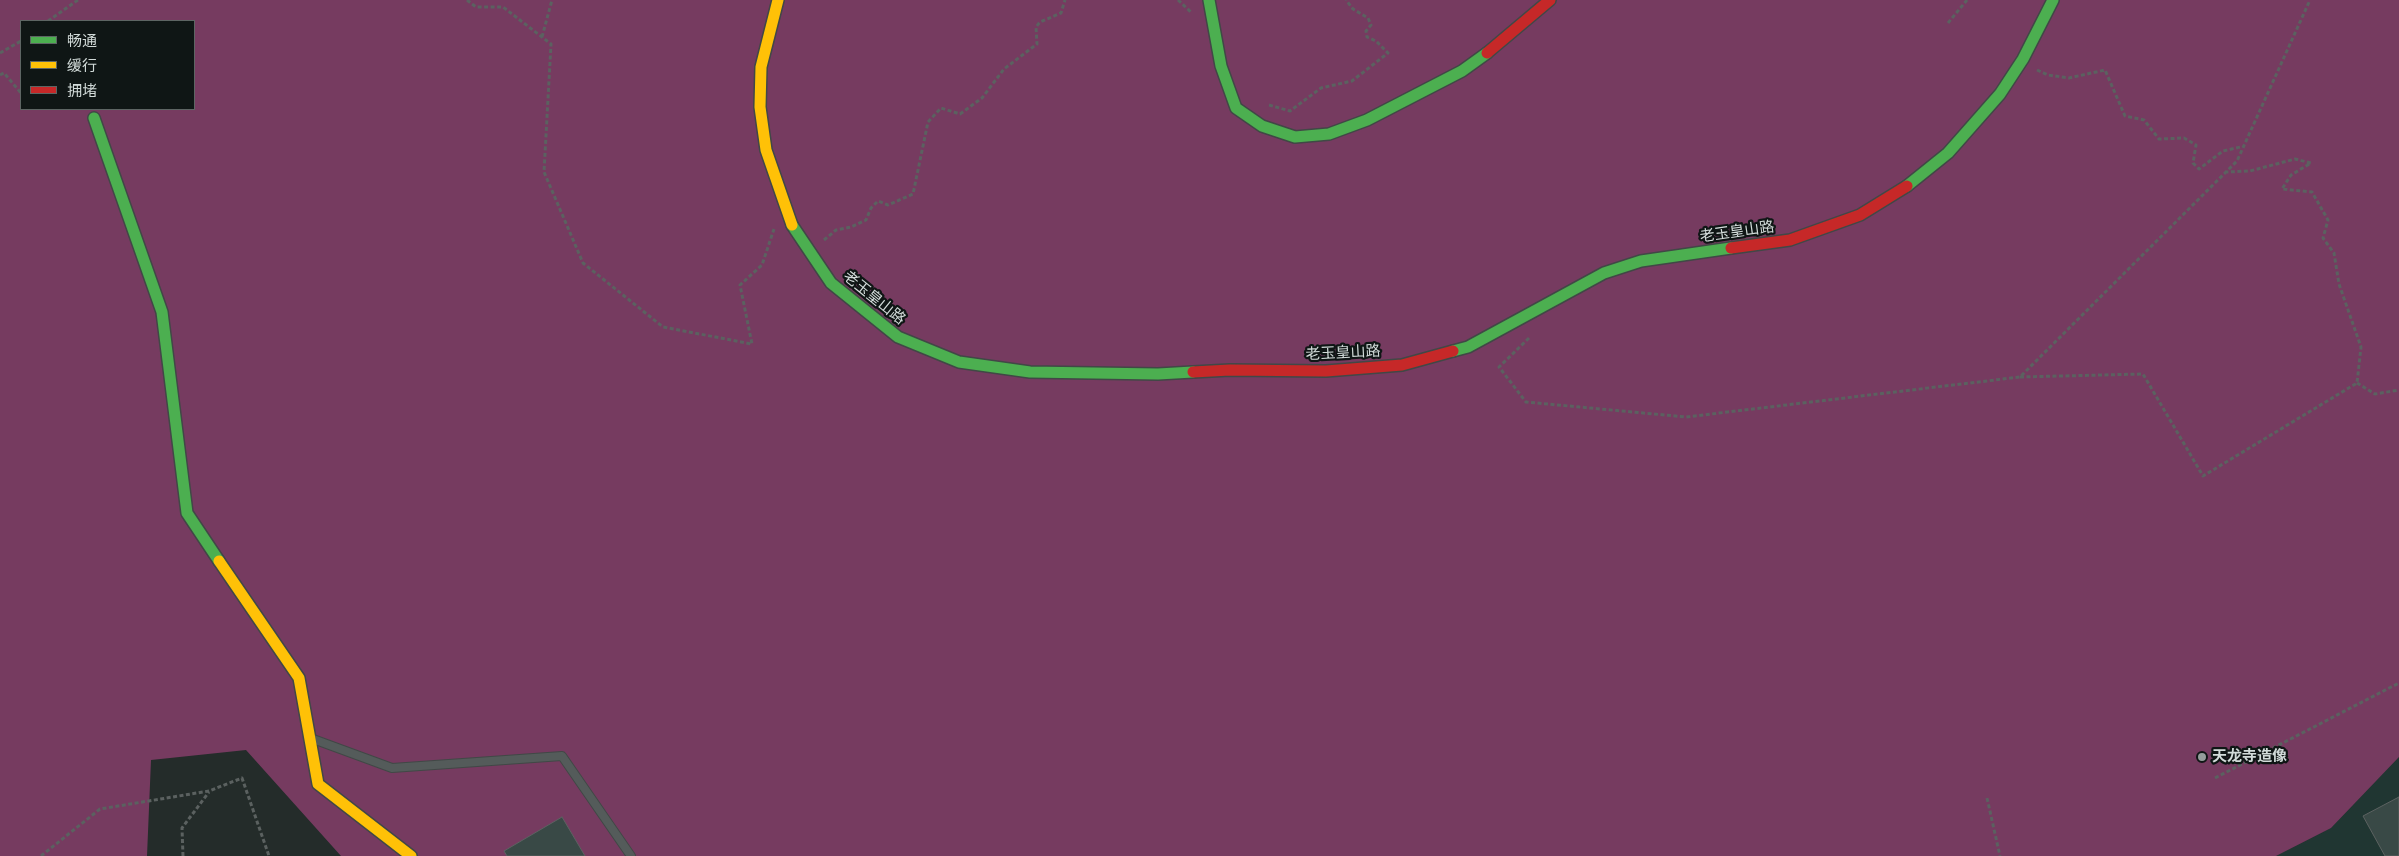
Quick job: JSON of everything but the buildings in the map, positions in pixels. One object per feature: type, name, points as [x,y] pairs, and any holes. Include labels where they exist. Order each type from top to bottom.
[{"type":"street","name":"老玉皇山路","points":[[778,0],[761,66],[760,107],[766,150],[792,225],[831,284],[898,337],[959,362],[1030,372],[1158,374],[1230,370],[1326,371],[1402,365],[1468,347],[1604,272],[1676,254],[1704,254],[1790,240],[1860,216],[1898,194],[1948,153],[2000,94],[2023,59],[2053,0]]},
{"type":"street","points":[[1209,0],[1221,66],[1236,108],[1262,126],[1295,137],[1329,134],[1396,107],[1462,71],[1496,47],[1550,0]]},
{"type":"street","points":[[94,118],[162,312],[187,513],[300,678],[318,784],[411,856]]},
{"type":"lane","points":[[310,738],[392,768],[562,756],[631,856]]},
{"type":"path","points":[[49,20],[78,0]]},
{"type":"path","points":[[467,0],[476,8],[503,7],[552,44],[544,172],[584,263],[663,327],[752,344],[740,286],[762,265],[773,230],[792,225]]},
{"type":"path","points":[[542,37],[552,0]]},
{"type":"path","points":[[818,244],[836,230],[851,227],[866,220],[871,208],[878,201],[888,205],[913,194],[928,122],[941,108],[960,114],[982,98],[1004,69],[1037,44],[1036,27],[1040,22],[1061,13],[1065,0]]},
{"type":"path","points":[[1265,104],[1290,111],[1321,88],[1352,81],[1388,53],[1376,41],[1367,37],[1366,31],[1372,25],[1368,18],[1353,9],[1346,0]]},
{"type":"path","points":[[1948,23],[1967,0]]},
{"type":"path","points":[[2020,377],[2237,161],[2310,0]]},
{"type":"path","points":[[0,53],[20,41]]},
{"type":"path","points":[[2023,59],[2033,68],[2048,75],[2069,78],[2105,70],[2125,116],[2144,120],[2159,139],[2184,138],[2196,146],[2192,163],[2199,168],[2222,151],[2245,146]]},
{"type":"path","points":[[0,75],[4,72],[20,92]]},
{"type":"path","points":[[2226,172],[2250,171],[2295,159],[2311,163],[2291,175],[2282,189],[2312,192],[2328,220],[2323,238],[2334,253],[2339,284],[2361,347],[2357,383]]},
{"type":"path","points":[[1532,335],[1499,367],[1526,402],[1686,417],[2020,377],[2144,374],[2202,476],[2357,383]]},
{"type":"path","points":[[2357,383],[2375,394],[2399,390]]},
{"type":"path","points":[[2214,778],[2399,683]]},
{"type":"path","points":[[41,856],[100,809],[209,791],[242,778],[269,856]]},
{"type":"path","points":[[183,856],[182,828],[209,791]]},
{"type":"path","points":[[1987,798],[2000,856]]},
{"type":"shaded area","points":[[0,0],[2399,0],[2399,757],[2331,828],[2276,856],[341,856],[246,750],[151,760],[147,856],[0,856]]},
{"type":"shaded area","points":[[2399,757],[2399,856],[2276,856],[2331,828]]},
{"type":"traffic: fast","points":[[1209,0],[1221,66],[1236,108],[1262,126],[1295,137],[1329,134],[1367,120],[1462,71],[1487,53]]},
{"type":"traffic: fast","points":[[1907,186],[1948,153],[2000,94],[2023,59],[2053,0]]},
{"type":"traffic: fast","points":[[94,118],[162,312],[187,513],[219,561]]},
{"type":"traffic: fast","points":[[792,225],[831,283],[898,337],[959,362],[1030,372],[1158,374],[1193,372]]},
{"type":"traffic: fast","points":[[1453,351],[1468,347],[1604,273],[1641,261],[1731,248]]},
{"type":"traffic: slow","points":[[778,0],[761,67],[760,107],[766,150],[792,225]]},
{"type":"traffic: slow","points":[[219,561],[299,678],[318,784],[411,856]]},
{"type":"traffic: jam","points":[[1487,53],[1550,0]]},
{"type":"traffic: jam","points":[[1731,248],[1790,240],[1860,215],[1907,186]]},
{"type":"traffic: jam","points":[[1193,372],[1230,370],[1326,371],[1402,365],[1453,351]]},
{"type":"place","name":"天龙寺造像","points":[[2202,757]]}]
